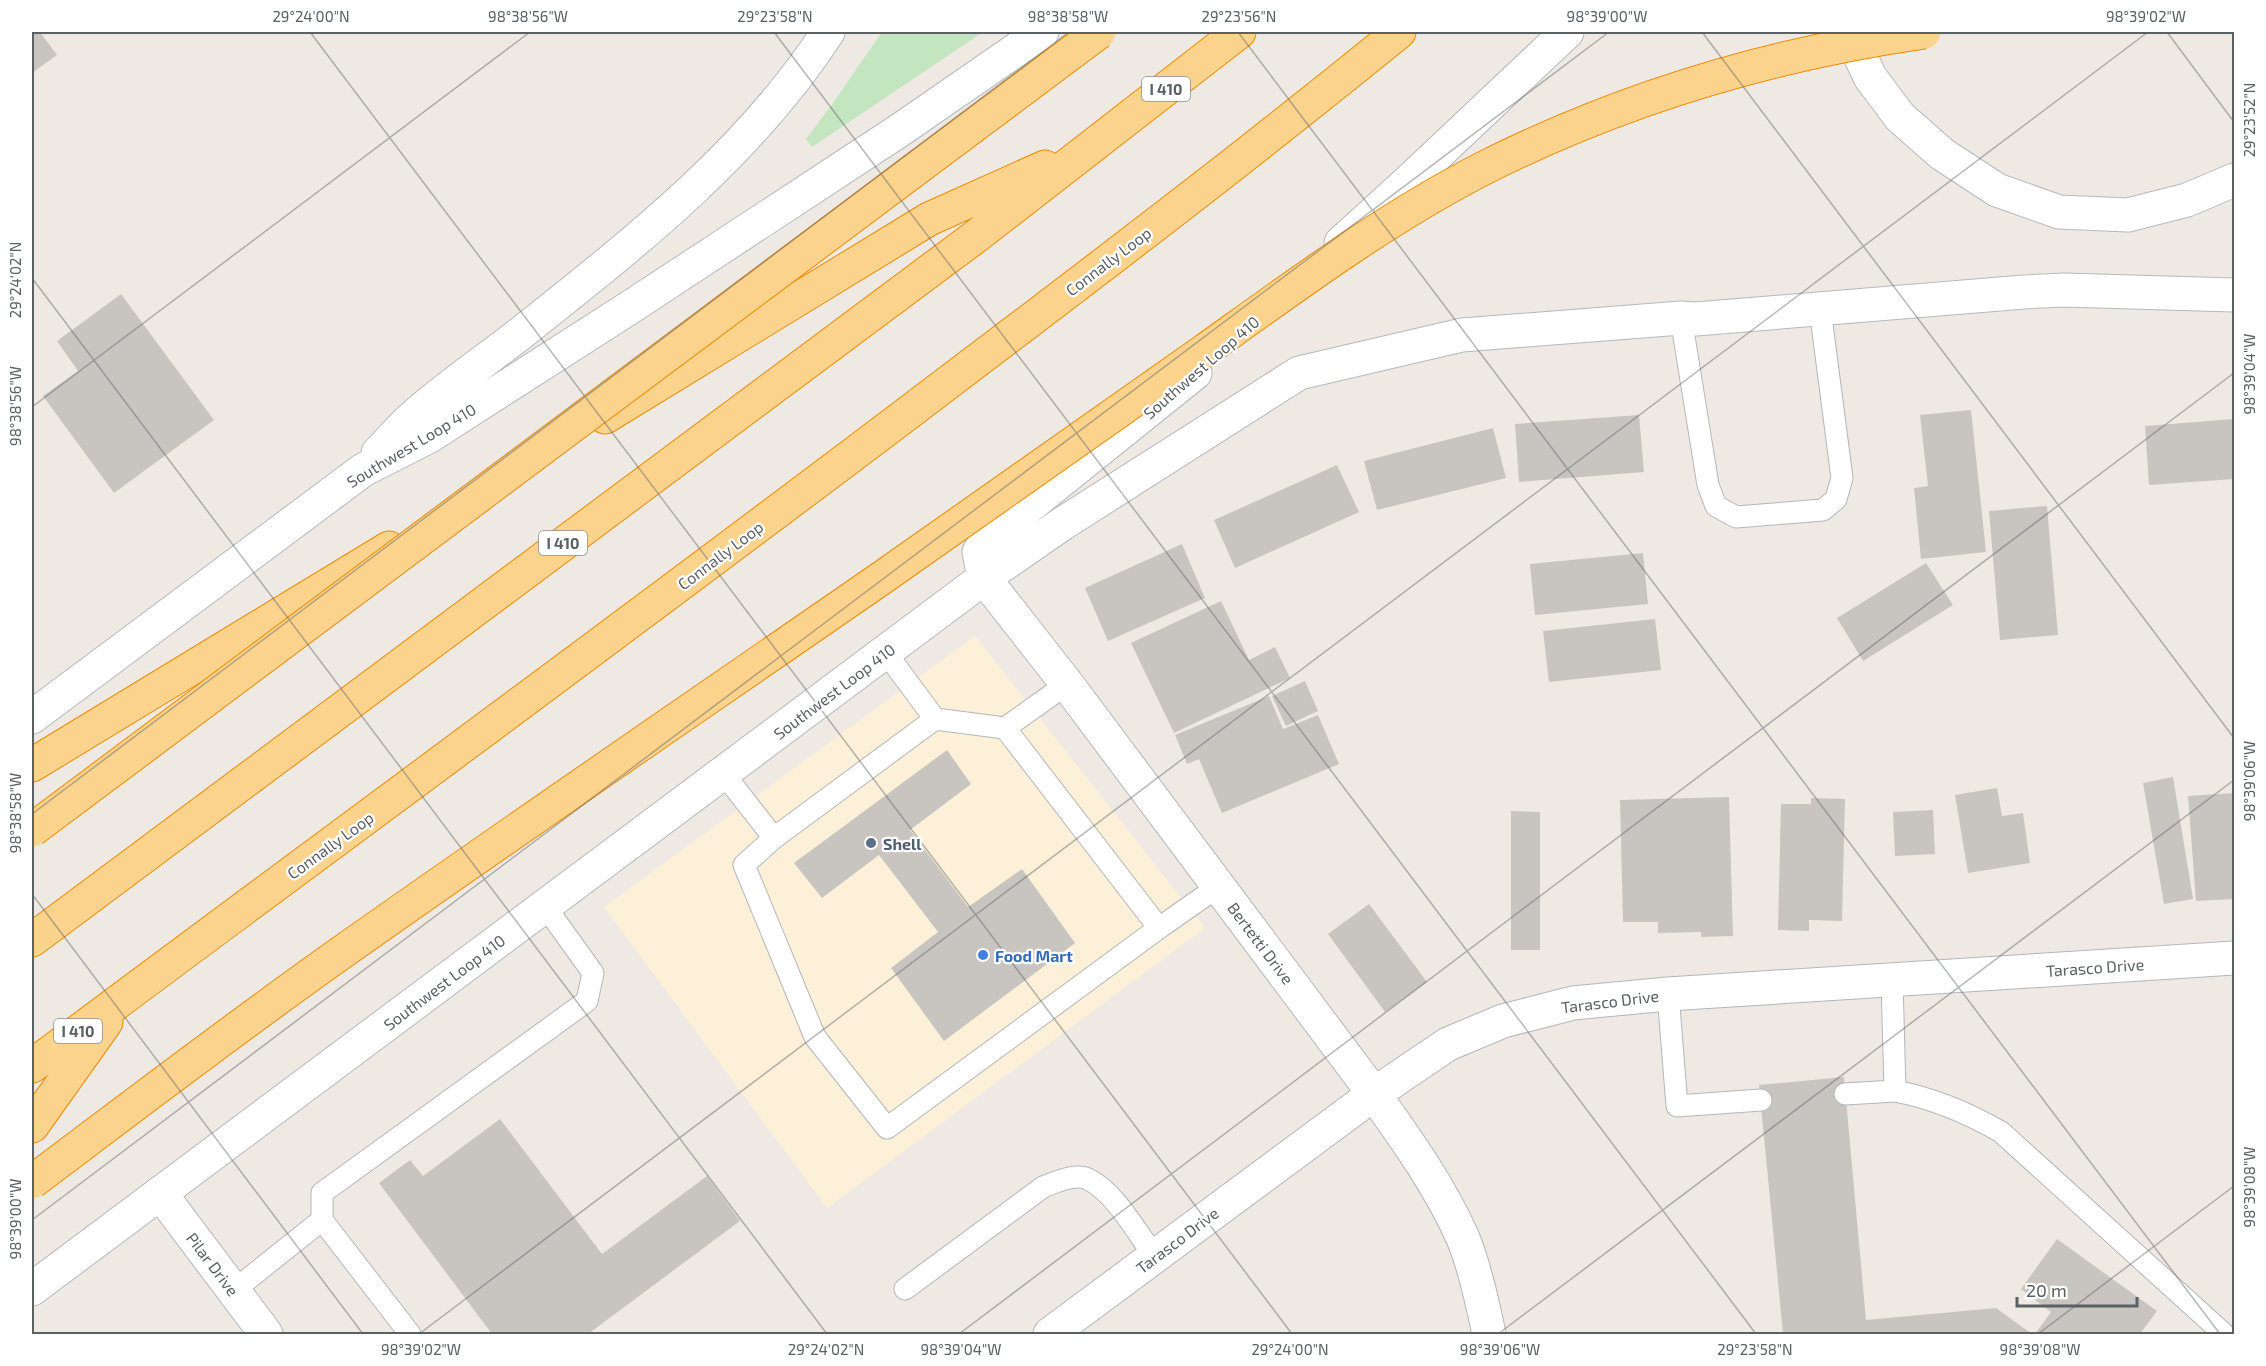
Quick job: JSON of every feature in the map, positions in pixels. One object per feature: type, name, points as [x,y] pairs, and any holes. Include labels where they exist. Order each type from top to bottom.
[{"type":"highway","points":[[32,830],[1099,32]]},
{"type":"highway","name":"I 410","points":[[32,940],[925,274],[1239,32]]},
{"type":"highway","name":"Connally Loop","points":[[32,1066],[855,453],[1245,156],[1400,32]]},
{"type":"highway","points":[[32,1182],[335,957],[1070,447],[1311,274],[1408,211],[1513,154],[1646,99],[1785,57],[1856,42],[1924,32]]},
{"type":"highway","points":[[32,765],[929,219],[1093,146]]},
{"type":"highway","points":[[32,1126],[124,997]]},
{"type":"main road","points":[[363,470],[412,418],[617,256],[685,196],[760,121],[798,75],[828,32]]},
{"type":"main road","name":"Southwest Loop 410","points":[[32,717],[363,470],[428,437],[629,308],[900,130],[1042,32]]},
{"type":"main road","name":"Southwest Loop 410","points":[[32,1289],[984,578],[979,552],[986,542],[1242,333],[1408,182],[1567,32]]},
{"type":"main road","points":[[1850,32],[1870,77],[1900,117],[1942,154],[1997,190],[2059,212],[2128,215],[2187,200],[2235,180]]},
{"type":"main road","points":[[984,578],[1062,524],[1299,373],[1462,335],[2064,290],[2235,295]]},
{"type":"main road","name":"Bertetti Drive","points":[[984,578],[1219,886],[1419,1158],[1463,1238],[1489,1335]]},
{"type":"main road","name":"Tarasco Drive","points":[[1050,1335],[1374,1094],[1448,1044],[1503,1021],[1573,1003],[1668,994],[2235,958]]},
{"type":"main road","name":"Pilar Drive","points":[[160,1193],[266,1335]]},
{"type":"lane","points":[[1681,318],[1708,485],[1716,506],[1736,517],[1823,510],[1836,499],[1842,478],[1820,309]]},
{"type":"lane","points":[[886,653],[935,719]]},
{"type":"lane","points":[[1067,684],[1005,728],[935,719],[774,838],[744,865],[815,1037],[887,1128],[1219,886]]},
{"type":"lane","points":[[1005,728],[1159,928]]},
{"type":"lane","points":[[723,773],[774,838]]},
{"type":"lane","points":[[410,1335],[321,1220],[322,1193],[586,1001],[593,973],[545,906]]},
{"type":"lane","points":[[1892,980],[1895,1091]]},
{"type":"lane","points":[[1668,994],[1677,1106],[1761,1100]]},
{"type":"lane","points":[[1845,1094],[1895,1091],[1920,1096],[1981,1120],[2001,1132],[2224,1335]]},
{"type":"lane","points":[[905,1289],[1044,1187],[1066,1178],[1087,1179],[1113,1198],[1155,1257]]},
{"type":"lane","points":[[233,1291],[321,1220]]},
{"type":"shaded area","points":[[975,636],[1205,928],[827,1208],[604,907]]},
{"type":"green space","points":[[882,32],[983,32],[812,147],[806,139]]},
{"type":"building","points":[[32,32],[40,32],[57,55],[32,73]]},
{"type":"building","points":[[121,294],[214,420],[114,493],[43,396],[78,371],[57,341]]},
{"type":"building","points":[[1971,410],[1986,552],[1921,559],[1914,488],[1928,486],[1920,415]]},
{"type":"building","points":[[1639,415],[1644,472],[1519,482],[1515,424]]},
{"type":"building","points":[[2234,419],[2234,479],[2149,485],[2145,426]]},
{"type":"building","points":[[1493,428],[1506,478],[1377,510],[1364,461]]},
{"type":"building","points":[[1337,465],[1359,512],[1235,568],[1214,520]]},
{"type":"building","points":[[2047,506],[2058,635],[2000,640],[1989,511]]},
{"type":"building","points":[[1182,544],[1205,598],[1108,641],[1085,588]]},
{"type":"building","points":[[1643,553],[1648,604],[1535,615],[1530,564]]},
{"type":"building","points":[[1926,563],[1953,605],[1863,661],[1837,618]]},
{"type":"building","points":[[1221,601],[1249,660],[1275,647],[1290,678],[1174,733],[1131,643]]},
{"type":"building","points":[[1655,619],[1661,670],[1549,682],[1543,631]]},
{"type":"building","points":[[1305,681],[1318,711],[1286,726],[1272,696]]},
{"type":"building","points":[[1269,696],[1283,729],[1318,715],[1339,764],[1222,813],[1199,759],[1187,764],[1175,735]]},
{"type":"building","points":[[947,750],[971,784],[910,830],[968,907],[1022,869],[1075,943],[944,1041],[891,968],[938,932],[879,855],[822,898],[794,863]]},
{"type":"building","points":[[2173,777],[2193,899],[2164,904],[2143,783]]},
{"type":"building","points":[[1997,788],[2002,816],[2023,813],[2030,863],[1968,873],[1955,795]]},
{"type":"building","points":[[2234,793],[2234,899],[2196,901],[2188,796]]},
{"type":"building","points":[[1729,797],[1733,936],[1701,937],[1701,932],[1658,933],[1658,922],[1623,922],[1620,800]]},
{"type":"building","points":[[1811,798],[1845,799],[1842,921],[1809,920],[1809,931],[1778,930],[1781,804],[1811,804]]},
{"type":"building","points":[[1933,810],[1935,854],[1895,856],[1893,812]]},
{"type":"building","points":[[1511,811],[1540,812],[1540,950],[1511,950]]},
{"type":"building","points":[[1369,904],[1427,982],[1385,1012],[1328,934]]},
{"type":"building","points":[[1844,1077],[1866,1320],[1996,1308],[2032,1334],[1783,1334],[1759,1085]]},
{"type":"building","points":[[500,1119],[602,1254],[707,1176],[740,1221],[588,1334],[492,1334],[379,1183],[410,1160],[423,1176]]},
{"type":"building","points":[[2057,1239],[2157,1311],[2140,1334],[2035,1334],[2051,1312],[2021,1289]]},
{"type":"place","name":"Shell","points":[[871,843]]},
{"type":"place","name":"Food Mart","points":[[983,955]]}]
